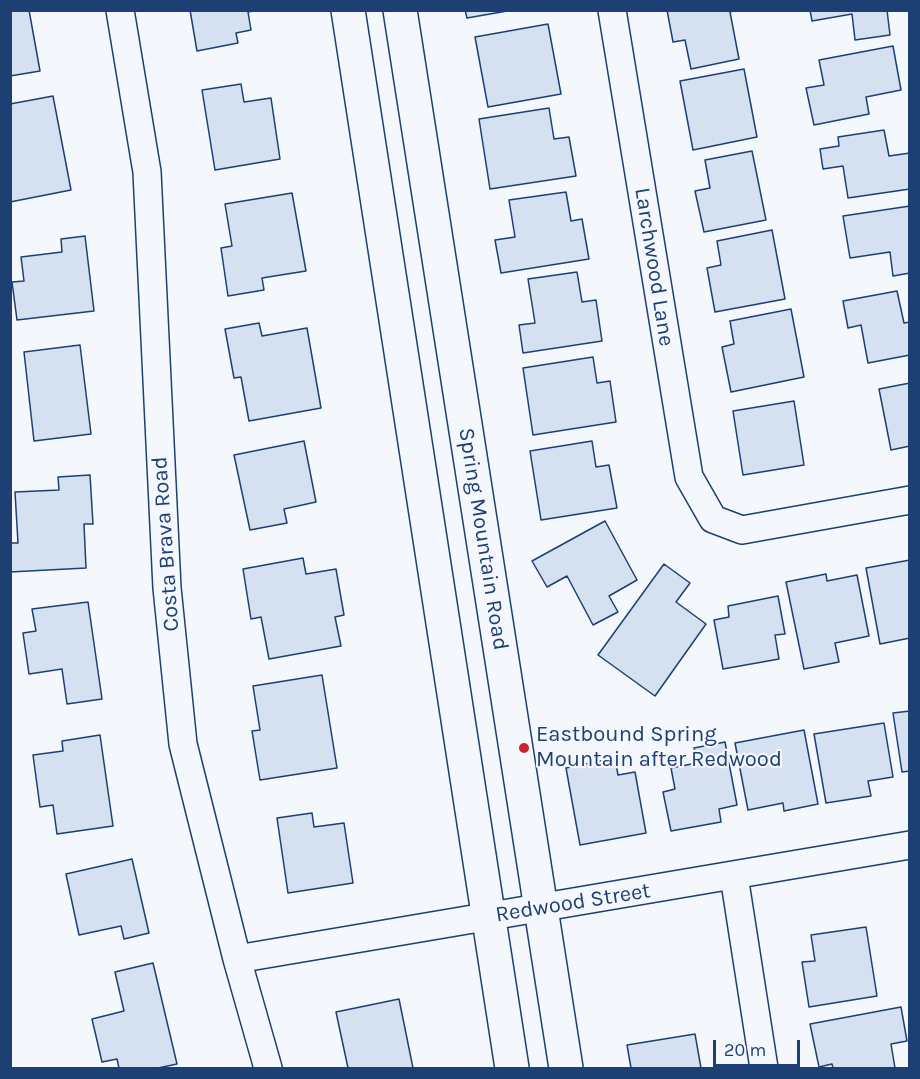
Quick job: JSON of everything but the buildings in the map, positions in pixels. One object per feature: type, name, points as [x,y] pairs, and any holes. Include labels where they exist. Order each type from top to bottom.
[{"type":"main road","points":[[348,10],[512,1068]]},
{"type":"main road","name":"Spring Mountain Road","points":[[400,10],[566,1068]]},
{"type":"street","name":"Costa Brava Road","points":[[120,10],[147,172],[167,588],[183,744],[237,959],[268,1068]]},
{"type":"street","name":"Larchwood Lane","points":[[612,10],[689,477],[713,519],[742,530],[909,500]]},
{"type":"street","name":"Redwood Street","points":[[237,959],[909,845]]},
{"type":"street","points":[[734,876],[764,1068]]},
{"type":"place","name":"Eastbound Spring Mountain after Redwood","points":[[524,748]]}]
